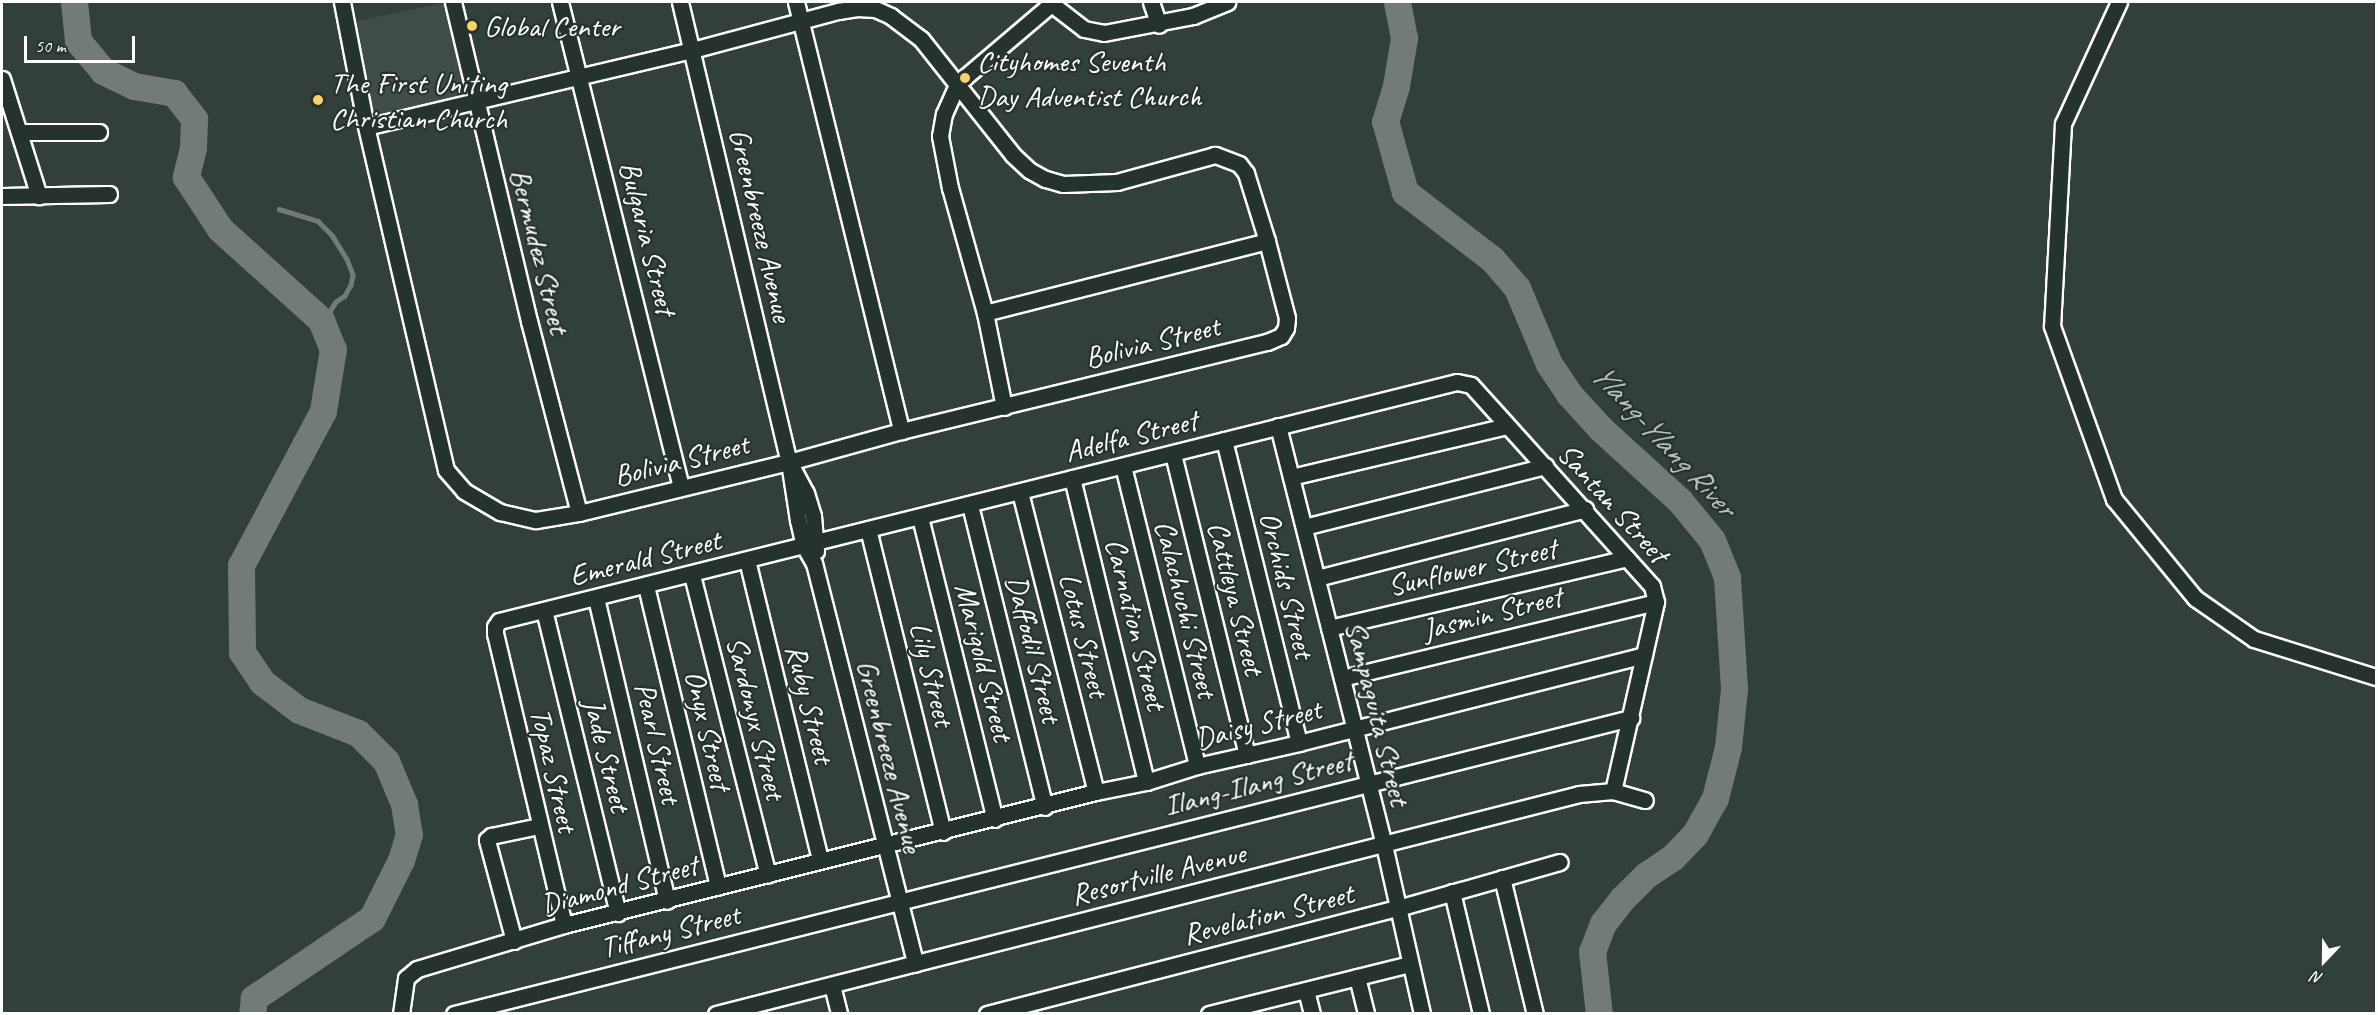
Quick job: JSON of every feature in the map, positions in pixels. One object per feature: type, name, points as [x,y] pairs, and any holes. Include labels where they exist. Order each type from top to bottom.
[{"type":"street","name":"Bolivia Street","points":[[342,2],[343,20],[354,56],[367,127],[446,470],[464,491],[481,503],[509,515],[536,520],[579,513],[789,462],[901,431],[1267,342],[1281,336],[1286,328],[1287,318],[1267,241]]},
{"type":"street","name":"Bermudez Street","points":[[453,2],[476,103],[579,513]]},
{"type":"street","name":"Bulgaria Street","points":[[560,2],[681,487]]},
{"type":"street","name":"Greenbreeze Avenue","points":[[680,2],[789,462],[806,492],[814,563],[915,963]]},
{"type":"street","points":[[796,2],[901,431]]},
{"type":"street","points":[[1151,2],[1159,25]]},
{"type":"street","points":[[1004,407],[985,313],[950,188],[940,136],[944,114],[958,83],[1050,3],[1084,29],[1104,33],[1159,25],[1193,16],[1227,2]]},
{"type":"street","points":[[2119,2],[2063,124],[2052,326],[2114,499],[2195,598],[2254,639],[2376,677]]},
{"type":"street","points":[[367,127],[580,78],[857,8],[875,9],[891,16],[921,39],[1013,155],[1029,170],[1063,184],[1117,182],[1215,155],[1239,164],[1246,173],[1267,241],[985,313]]},
{"type":"street","points":[[2,80],[39,196]]},
{"type":"street","points":[[19,132],[99,132]]},
{"type":"street","points":[[2,196],[109,194]]},
{"type":"street","name":"Santan Street","points":[[1465,382],[1471,385],[1648,580],[1656,602],[1612,791]]},
{"type":"street","name":"Adelfa Street","points":[[811,545],[1278,426],[1465,382]]},
{"type":"street","name":"Sampaguita Street","points":[[1278,426],[1384,845],[1422,1014]]},
{"type":"street","points":[[1291,477],[1506,426]]},
{"type":"street","name":"Orchids Street","points":[[1224,440],[1299,743]]},
{"type":"street","name":"Cattleya Street","points":[[1173,454],[1247,755]]},
{"type":"street","name":"Calachuchi Street","points":[[1123,466],[1197,766]]},
{"type":"street","points":[[1304,527],[1545,466]]},
{"type":"street","name":"Carnation Street","points":[[1072,478],[1146,782]]},
{"type":"street","name":"Lotus Street","points":[[1020,492],[1096,792]]},
{"type":"street","name":"Daffodil Street","points":[[970,505],[1045,807]]},
{"type":"street","points":[[1317,578],[1585,509]]},
{"type":"street","name":"Marigold Street","points":[[920,517],[995,819]]},
{"type":"street","name":"Lily Street","points":[[868,529],[944,832]]},
{"type":"street","name":"Emerald Street","points":[[495,627],[499,621],[811,545]]},
{"type":"street","name":"Sunflower Street","points":[[1329,628],[1627,558]]},
{"type":"street","name":"Ruby Street","points":[[747,560],[820,860]]},
{"type":"street","name":"Sardonyx Street","points":[[692,575],[768,874]]},
{"type":"street","name":"Onyx Street","points":[[646,586],[718,887]]},
{"type":"street","name":"Pearl Street","points":[[596,598],[667,901]]},
{"type":"street","name":"Jasmin Street","points":[[1342,678],[1656,602]]},
{"type":"street","name":"Jade Street","points":[[544,610],[618,913]]},
{"type":"street","name":"Topaz Street","points":[[495,627],[539,826],[564,925]]},
{"type":"street","name":"Daisy Street","points":[[884,846],[1644,655]]},
{"type":"street","name":"Ilang-Ilang Street","points":[[900,903],[1630,718]]},
{"type":"street","points":[[1612,791],[1646,800]]},
{"type":"street","name":"Resortville Avenue","points":[[716,1014],[1579,794],[1612,791]]},
{"type":"street","points":[[514,940],[487,840],[491,836],[539,826]]},
{"type":"street","name":"Diamond Street","points":[[401,1014],[406,978],[410,973],[564,925],[884,846]]},
{"type":"street","name":"Revelation Street","points":[[987,1014],[1398,908],[1560,862]]},
{"type":"street","points":[[1502,878],[1535,1014]]},
{"type":"street","points":[[1452,892],[1481,1014]]},
{"type":"street","name":"Tiffany Street","points":[[454,1014],[900,903]]},
{"type":"street","points":[[1209,1014],[1254,1008],[1306,990],[1410,964]]},
{"type":"street","points":[[1357,977],[1366,1014]]},
{"type":"street","points":[[832,986],[839,1014]]},
{"type":"street","points":[[1306,990],[1312,1014]]},
{"type":"shaded area","points":[[448,2],[470,101],[374,121],[353,22]]},
{"type":"waterway","points":[[74,2],[78,41],[103,71],[134,86],[174,93],[194,119],[193,148],[186,177],[220,229],[321,320],[333,349],[323,411],[241,565],[242,652],[262,682],[299,710],[358,733],[386,761],[404,804],[409,834],[401,860],[372,918],[254,998],[252,1014]]},
{"type":"waterway","name":"Ylang-Ylang River","points":[[1397,2],[1404,38],[1396,86],[1385,121],[1405,192],[1492,259],[1517,288],[1549,364],[1569,394],[1601,429],[1680,501],[1712,540],[1727,577],[1734,689],[1728,747],[1715,798],[1695,834],[1673,857],[1646,875],[1622,899],[1603,923],[1592,951],[1599,1014]]},
{"type":"waterway","points":[[279,209],[318,221],[332,235],[347,259],[353,275],[351,285],[345,296],[336,302],[329,313],[326,333]]},
{"type":"place","name":"Global Center","points":[[472,26]]},
{"type":"place","name":"Cityhomes Seventh Day Adventist Church","points":[[965,78]]},
{"type":"place","name":"The First Uniting Christian Church","points":[[318,100]]}]
